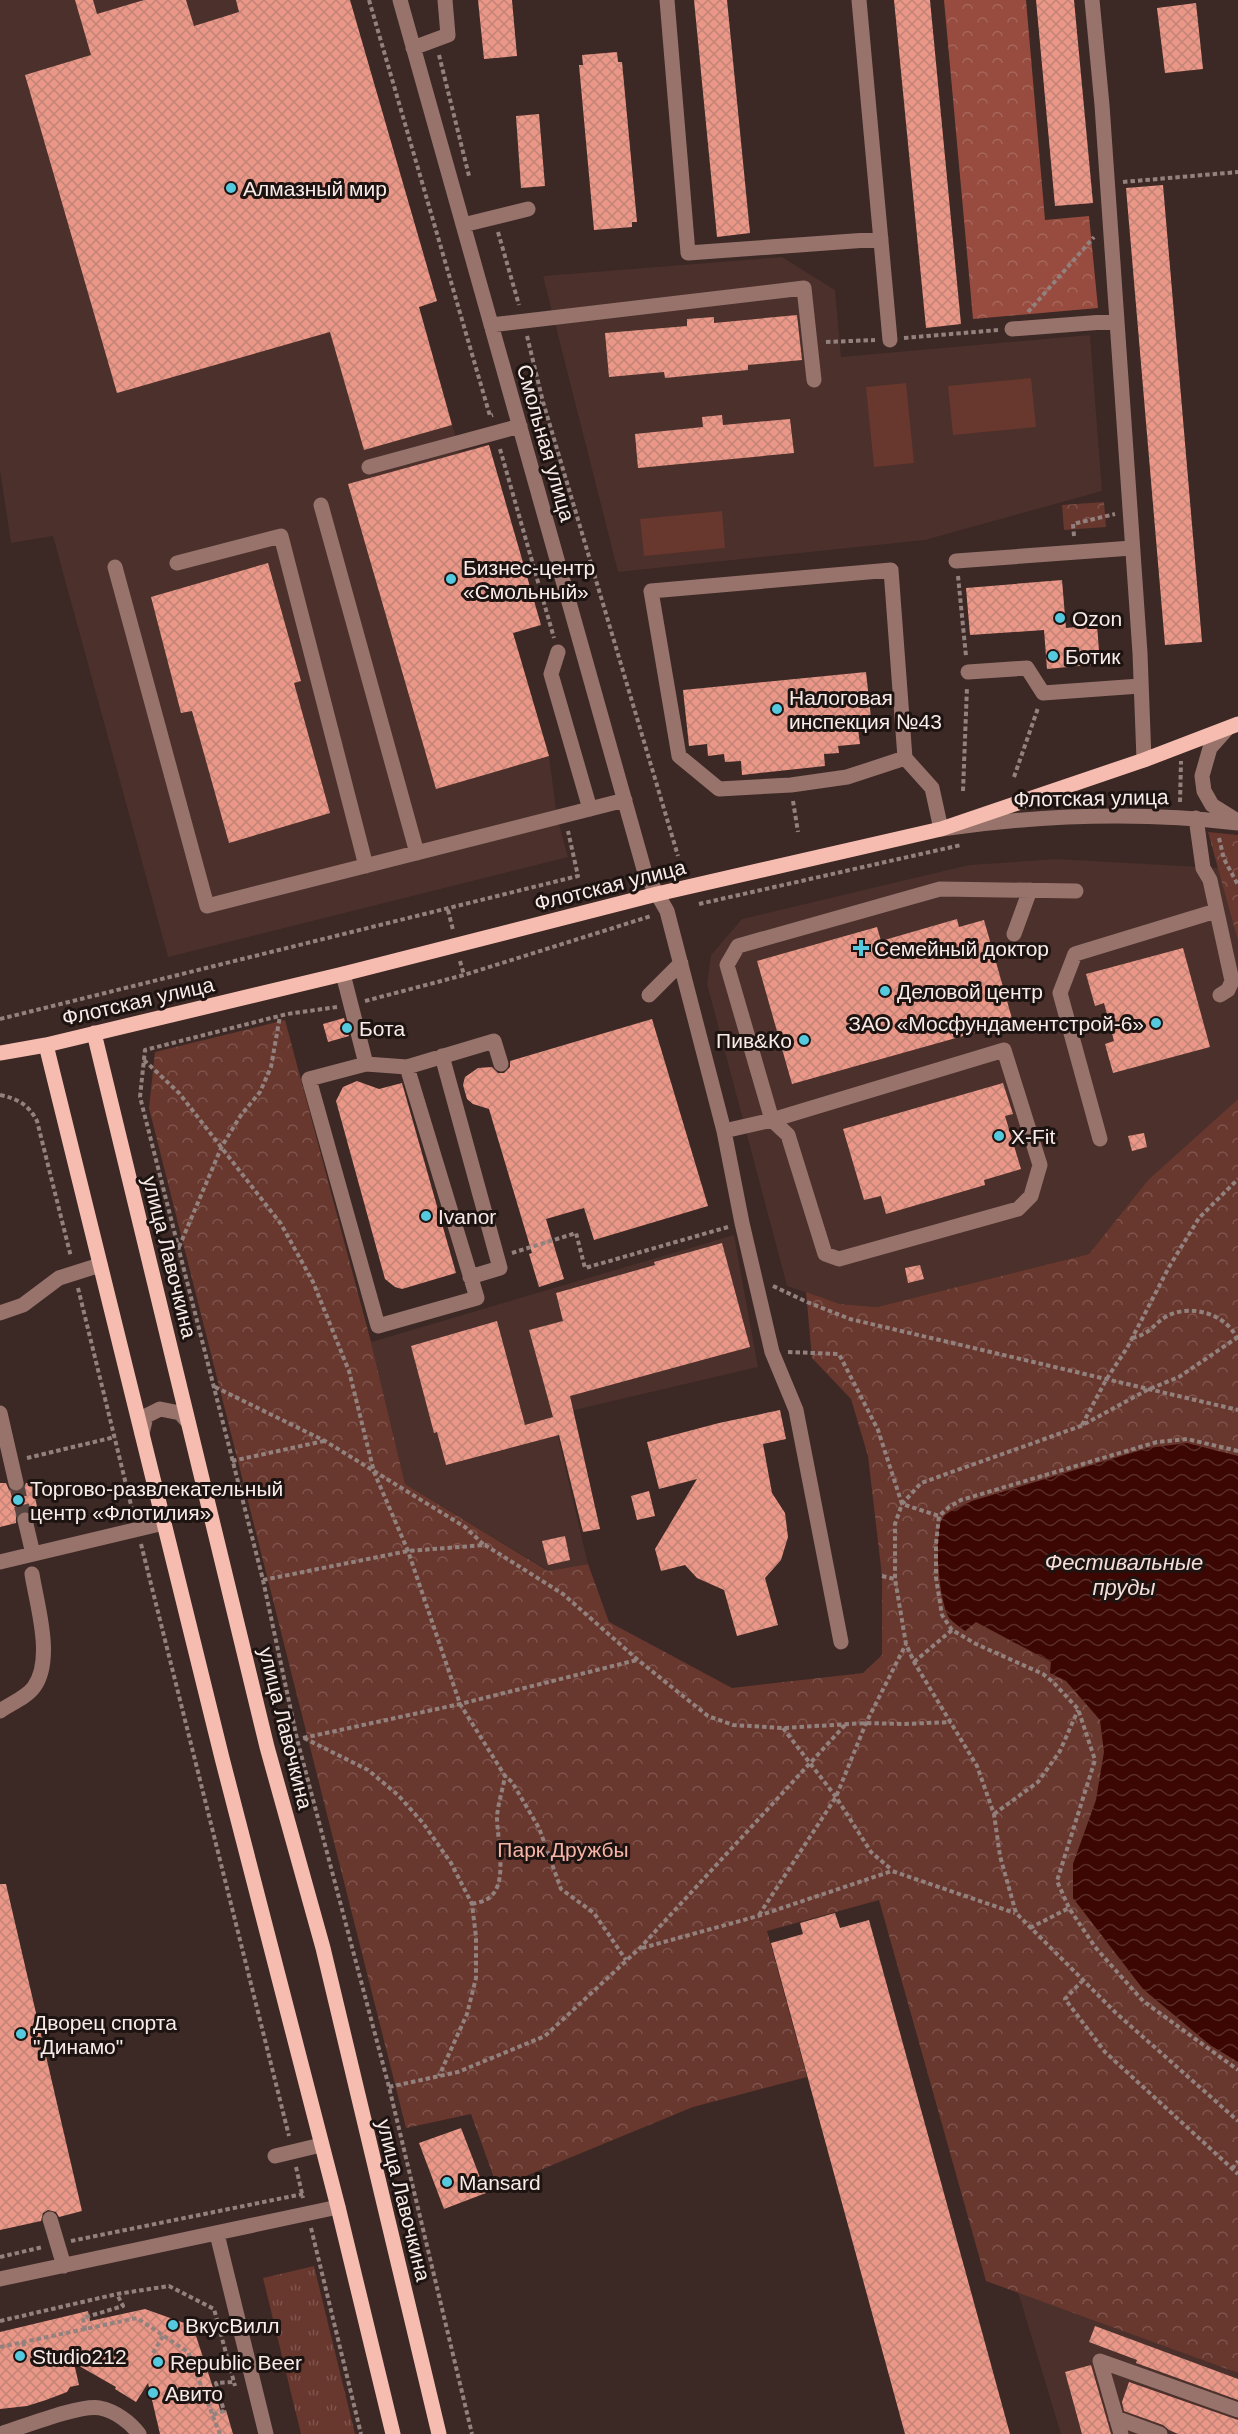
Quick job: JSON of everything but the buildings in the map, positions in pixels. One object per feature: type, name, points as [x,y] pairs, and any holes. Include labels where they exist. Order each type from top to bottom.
[{"type":"main road","points":[[941,829],[1144,760],[1232,727]]},
{"type":"main road","name":"Флотская улица","points":[[0,1053],[343,975],[657,894],[941,829]]},
{"type":"main road","name":"улица Лавочкина","points":[[94,1033],[267,1747],[323,1948],[439,2434]]},
{"type":"main road","points":[[46,1044],[393,2434]]},
{"type":"street","name":"Смольная улица","points":[[400,0],[645,873],[668,911],[724,1131],[742,1223],[772,1352],[796,1410],[841,1642]]},
{"type":"street","points":[[413,48],[448,35],[445,0]]},
{"type":"street","points":[[666,0],[688,253],[881,239]]},
{"type":"street","points":[[859,0],[890,340]]},
{"type":"street","points":[[1092,0],[1132,548],[1144,760]]},
{"type":"street","points":[[463,225],[528,209]]},
{"type":"street","points":[[491,325],[804,288],[814,380]]},
{"type":"street","points":[[1012,329],[1116,321]]},
{"type":"street","points":[[369,467],[520,426]]},
{"type":"street","points":[[321,505],[417,853]]},
{"type":"street","points":[[177,563],[281,536],[366,866]]},
{"type":"street","points":[[956,561],[1132,548]]},
{"type":"street","points":[[115,567],[207,906],[625,800]]},
{"type":"street","points":[[905,758],[847,777],[791,785],[719,789],[680,756],[651,591],[891,570],[905,758],[932,788],[941,829]]},
{"type":"street","points":[[558,652],[552,674],[590,809]]},
{"type":"street","points":[[968,672],[1027,668],[1043,693],[1140,686]]},
{"type":"street","name":"Флотская улица","points":[[1232,727],[1210,748],[1202,776],[1204,791],[1212,805],[1238,822]]},
{"type":"street","name":"Флотская улица","points":[[941,829],[998,821],[1102,815],[1196,818],[1238,822]]},
{"type":"street","points":[[1196,818],[1203,868],[1210,880],[1232,981],[1228,990],[1220,995]]},
{"type":"street","points":[[724,1131],[772,1120],[1004,1050],[1040,1166],[1031,1196],[1018,1209],[839,1259],[825,1254],[788,1135],[772,1120],[727,965],[738,946],[940,889],[1076,891]]},
{"type":"street","points":[[1014,934],[1030,891]]},
{"type":"street","points":[[1100,1139],[1060,993],[1074,954],[1216,911]]},
{"type":"street","points":[[649,995],[681,963]]},
{"type":"street","points":[[343,975],[366,1064]]},
{"type":"street","points":[[407,1067],[477,1298],[378,1326],[309,1079],[366,1064],[407,1067],[494,1041],[501,1064]]},
{"type":"street","points":[[442,1056],[500,1268],[470,1276]]},
{"type":"street","points":[[0,1312],[23,1305],[54,1281],[100,1264]]},
{"type":"street","points":[[142,1434],[146,1416],[160,1409],[180,1413],[188,1422]]},
{"type":"street","points":[[0,1413],[16,1483]]},
{"type":"street","points":[[25,1520],[33,1554]]},
{"type":"street","points":[[0,1562],[164,1523]]},
{"type":"street","points":[[0,1711],[33,1689],[42,1667],[44,1653],[32,1574]]},
{"type":"street","points":[[275,2157],[321,2145]]},
{"type":"street","points":[[0,2279],[338,2207]]},
{"type":"street","points":[[50,2219],[64,2266]]},
{"type":"street","points":[[217,2234],[266,2434]]},
{"type":"street","points":[[1121,2434],[1100,2361],[1238,2410]]},
{"type":"street","points":[[0,2434],[85,2408],[100,2408],[128,2422],[139,2434]]},
{"type":"street","points":[[1116,2418],[1160,2434]]},
{"type":"path","points":[[369,0],[558,652]]},
{"type":"path","points":[[436,41],[472,187]]},
{"type":"path","points":[[1107,183],[1238,172]]},
{"type":"path","points":[[494,217],[524,320],[543,402],[678,856]]},
{"type":"path","points":[[810,343],[840,340],[890,340],[1012,329],[1109,220]]},
{"type":"path","points":[[490,416],[543,402]]},
{"type":"path","points":[[1076,552],[1073,524],[1106,515],[1129,513]]},
{"type":"path","points":[[1014,777],[1043,693]]},
{"type":"path","points":[[1179,807],[1182,754]]},
{"type":"path","points":[[791,785],[798,832]]},
{"type":"path","points":[[0,1020],[578,876],[564,815]]},
{"type":"path","points":[[1220,838],[1224,858],[1238,885]]},
{"type":"path","points":[[472,2434],[389,2087],[297,1739],[263,1580],[140,1097],[145,1050],[280,1016],[351,1005],[464,975],[668,911],[970,843]]},
{"type":"path","points":[[179,1248],[222,1146],[241,1115],[260,1092],[271,1067],[280,1016]]},
{"type":"path","points":[[144,1060],[179,1093],[222,1146],[281,1224],[313,1282],[349,1371],[374,1472],[408,1551],[460,1704],[505,1776],[512,1782],[539,1828],[561,1889],[594,1913],[626,1960]]},
{"type":"path","points":[[0,1095],[19,1100],[32,1111],[37,1121],[361,2434]]},
{"type":"path","points":[[1081,1426],[1132,1338],[1169,1267],[1199,1218],[1238,1179]]},
{"type":"path","points":[[497,1257],[576,1233],[585,1268],[742,1223]]},
{"type":"path","points":[[754,1276],[807,1302],[850,1319],[1238,1410]]},
{"type":"path","points":[[1132,1338],[1145,1335],[1167,1316],[1191,1311],[1213,1315],[1227,1324],[1238,1339],[1179,1377],[1147,1390],[1081,1426],[921,1483],[902,1504],[895,1524],[895,1579],[906,1644],[914,1662],[977,1766],[994,1814],[1000,1856],[1016,1913],[1116,2013],[1238,2121]]},
{"type":"path","points":[[772,1352],[812,1351],[839,1354],[878,1430],[902,1504]]},
{"type":"path","points":[[214,1387],[325,1441],[465,1527],[484,1545],[563,1594],[708,1716],[733,1725],[783,1728],[866,1723],[951,1722]]},
{"type":"path","points":[[26,1458],[115,1437]]},
{"type":"path","points":[[1238,1451],[1187,1439],[1157,1442],[962,1500],[939,1516],[936,1545],[936,1578],[942,1615],[952,1630],[976,1644],[1043,1674],[1078,1709],[1095,1760],[1058,1881],[1069,1908],[1095,1947],[1143,2001],[1238,2070]]},
{"type":"path","points":[[232,1461],[325,1441]]},
{"type":"path","points":[[902,1504],[939,1516]]},
{"type":"path","points":[[263,1580],[408,1551],[484,1545]]},
{"type":"path","points":[[882,1576],[895,1579]]},
{"type":"path","points":[[914,1662],[952,1630]]},
{"type":"path","points":[[758,1916],[836,1797],[866,1723],[906,1644]]},
{"type":"path","points":[[297,1739],[460,1704],[638,1659]]},
{"type":"path","points":[[994,1814],[1038,1782],[1060,1751],[1078,1709]]},
{"type":"path","points":[[389,2087],[458,2072],[545,2036],[640,1948],[846,1724]]},
{"type":"path","points":[[783,1728],[836,1797],[871,1852],[892,1871],[1016,1913]]},
{"type":"path","points":[[304,1738],[368,1770],[398,1795],[423,1823],[452,1863],[472,1904],[476,1937],[476,1978],[467,2014],[439,2076]]},
{"type":"path","points":[[472,1904],[486,1900],[494,1894],[497,1885],[501,1856],[497,1815],[505,1776]]},
{"type":"path","points":[[640,1948],[758,1916],[892,1871]]},
{"type":"path","points":[[1030,1928],[1069,1908]]},
{"type":"path","points":[[1083,1980],[1065,2000],[1105,2052],[1238,2174]]},
{"type":"path","points":[[1232,2169],[1238,2161]]},
{"type":"path","points":[[0,2257],[303,2194]]},
{"type":"path","points":[[0,2321],[117,2294],[169,2286],[213,2309],[236,2392]]},
{"type":"path","points":[[85,2330],[83,2318],[123,2306],[117,2294]]},
{"type":"path","points":[[0,2347],[138,2318],[188,2352],[220,2434]]},
{"type":"path","points":[[153,2353],[162,2336]]},
{"type":"path","points":[[23,2342],[25,2349]]},
{"type":"path","points":[[213,2415],[224,2411],[216,2384],[234,2382]]},
{"type":"shaded area","points":[[0,0],[350,0],[437,301],[419,307],[460,452],[488,444],[541,625],[513,633],[549,756],[557,817],[568,857],[168,957],[53,536],[11,543],[0,470]]},
{"type":"shaded area","points":[[782,257],[835,290],[841,357],[1090,335],[1102,491],[925,540],[618,572],[543,276]]},
{"type":"shaded area","points":[[1057,859],[1219,868],[1238,941],[1238,1099],[1148,1180],[1089,1254],[877,1307],[840,1304],[787,1286],[707,984],[711,955],[742,919],[969,865]]},
{"type":"shaded area","points":[[734,1235],[758,1367],[553,1415],[588,1564],[549,1571],[405,1484],[371,1342]]},
{"type":"shaded area","points":[[1018,2292],[1238,2373],[1238,2434],[1061,2434]]},
{"type":"green space","points":[[944,0],[1026,0],[1045,220],[1089,216],[1098,308],[973,319]]},
{"type":"green space","points":[[1031,378],[1036,427],[953,435],[948,386]]},
{"type":"green space","points":[[906,383],[914,463],[874,467],[866,387]]},
{"type":"green space","points":[[1104,502],[1106,527],[1064,530],[1062,505]]},
{"type":"green space","points":[[722,511],[725,548],[644,556],[640,519]]},
{"type":"green space","points":[[1208,832],[1238,835],[1238,941]]},
{"type":"green space","name":"Парк Дружбы","points":[[285,1020],[371,1342],[405,1484],[548,1571],[588,1564],[609,1622],[732,1688],[863,1673],[882,1655],[882,1576],[868,1456],[851,1399],[812,1358],[806,1292],[840,1304],[877,1307],[1089,1254],[1148,1180],[1238,1099],[1238,2373],[986,2281],[879,1900],[767,1931],[807,2077],[693,2107],[528,2175],[499,2192],[471,2114],[406,2128],[149,1108],[155,1052]]},
{"type":"green space","points":[[314,2266],[355,2434],[301,2434],[263,2278]]},
{"type":"water","name":"Фестивальные пруды","points":[[1187,1443],[1238,1456],[1238,2062],[1210,2045],[1143,1989],[1073,1898],[1073,1864],[1096,1800],[1104,1752],[1100,1720],[1066,1681],[1050,1673],[1051,1662],[976,1622],[965,1631],[950,1619],[940,1586],[939,1530],[946,1514],[972,1501],[1148,1448]]},
{"type":"tunnel","points":[[16,1483],[25,1520]]},
{"type":"place","name":"Алмазный мир","points":[[231,188]]},
{"type":"place","name":"Бизнес-центр «Смольный»","points":[[451,579]]},
{"type":"place","name":"Ozon","points":[[1060,618]]},
{"type":"place","name":"Ботик","points":[[1053,656]]},
{"type":"place","name":"Налоговая инспекция №43","points":[[777,709]]},
{"type":"place","name":"Семейный доктор","points":[[861,948]]},
{"type":"place","name":"Деловой центр","points":[[885,991]]},
{"type":"place","name":"ЗАО «Мосфундаментстрой-6»","points":[[1156,1023]]},
{"type":"place","name":"Бота","points":[[347,1028]]},
{"type":"place","name":"Пив&Ко","points":[[804,1040]]},
{"type":"place","name":"X-Fit","points":[[999,1136]]},
{"type":"place","name":"Ivanor","points":[[426,1216]]},
{"type":"place","name":"Торгово-развлекательный центр «Флотилия»","points":[[18,1500]]},
{"type":"place","name":"Дворец спорта \"Динамо\"","points":[[21,2034]]},
{"type":"place","name":"Mansard","points":[[447,2182]]},
{"type":"place","name":"ВкусВилл","points":[[173,2325]]},
{"type":"place","name":"Studio212","points":[[20,2356]]},
{"type":"place","name":"Republic Beer","points":[[158,2362]]},
{"type":"place","name":"Авито","points":[[153,2393]]}]
